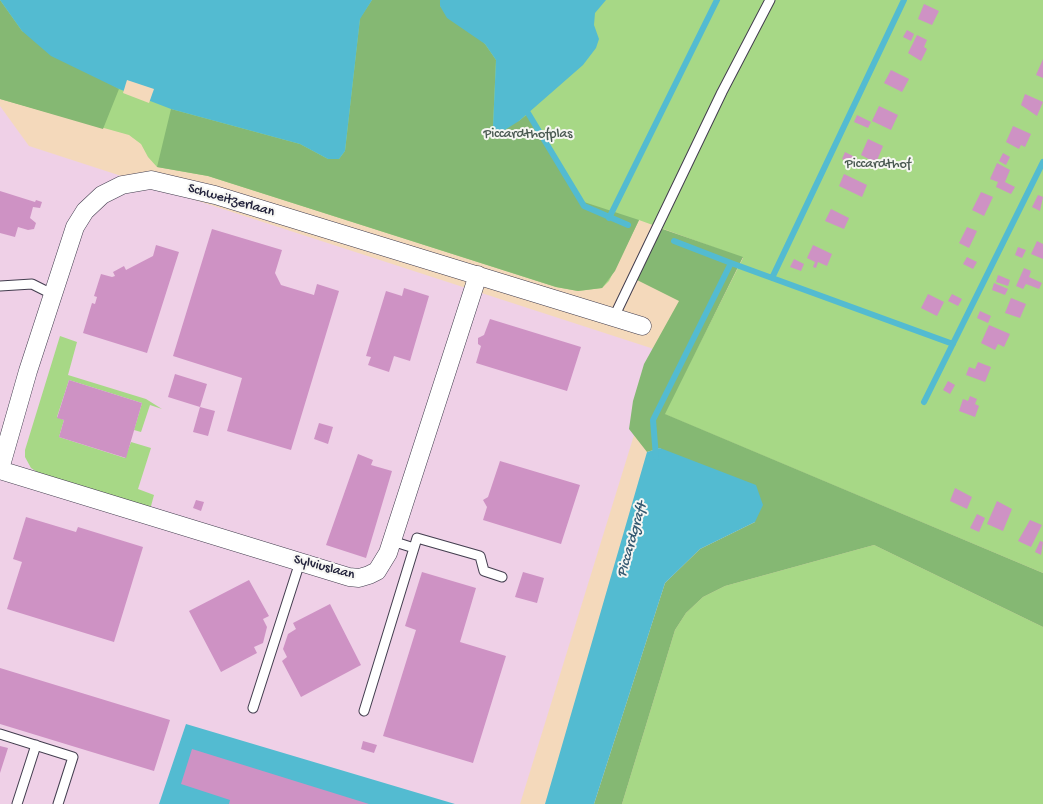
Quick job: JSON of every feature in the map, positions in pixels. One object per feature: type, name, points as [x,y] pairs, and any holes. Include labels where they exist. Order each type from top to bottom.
[{"type":"street","name":"Schweitzerlaan","points":[[0,468],[66,248],[85,211],[102,195],[122,185],[151,180],[215,195],[642,326]]},
{"type":"street","name":"Sylviuslaan","points":[[0,468],[300,562],[349,577],[359,578],[376,571],[388,553],[478,275]]},
{"type":"lane","points":[[614,317],[722,92],[770,0]]},
{"type":"lane","points":[[0,286],[32,284],[52,294]]},
{"type":"lane","points":[[364,711],[417,538],[480,556],[484,571],[502,577]]},
{"type":"lane","points":[[392,541],[414,548]]},
{"type":"lane","points":[[252,708],[300,562]]},
{"type":"lane","points":[[0,734],[73,757],[58,804]]},
{"type":"lane","points":[[17,804],[36,745]]},
{"type":"shaded area","points":[[0,106],[29,146],[660,351],[520,804],[0,804]]},
{"type":"green space","name":"Piccardthof","points":[[0,0],[1043,0],[1043,573],[664,414],[743,258],[639,220],[609,281],[602,288],[578,291],[556,287],[208,176],[157,167],[148,157],[141,144],[129,135],[0,99]]},
{"type":"green space","points":[[0,0],[22,31],[119,89],[103,129],[0,99]]},
{"type":"green space","points":[[372,0],[440,0],[440,6],[485,44],[496,60],[493,126],[519,121],[530,112],[575,192],[584,202],[639,220],[615,271],[602,288],[578,291],[556,287],[208,176],[157,167],[171,109],[300,144],[328,159],[339,159],[345,151],[360,18]]},
{"type":"green space","points":[[654,226],[743,257],[665,414],[1043,573],[1043,627],[874,545],[725,586],[703,597],[686,613],[675,630],[622,804],[594,804],[665,583],[700,549],[755,522],[660,448],[647,452],[629,429],[633,401],[644,364],[679,301],[633,278]]},
{"type":"green space","points":[[60,336],[77,342],[68,375],[146,399],[162,409],[150,405],[141,432],[134,430],[142,403],[69,380],[57,417],[64,420],[59,437],[125,458],[131,442],[151,448],[138,489],[154,495],[151,506],[148,508],[40,474],[31,468],[25,457],[25,450]]},
{"type":"green space","points":[[874,545],[1043,627],[1043,804],[622,804],[675,630],[686,613],[703,597],[725,586]]},
{"type":"water","points":[[0,0],[372,0],[360,19],[345,151],[339,159],[328,159],[300,144],[171,109],[119,89],[51,56],[22,31]]},
{"type":"water","name":"Piccardthofplas","points":[[440,0],[606,0],[595,13],[594,25],[599,39],[596,48],[583,65],[519,121],[500,133],[494,131],[493,126],[496,60],[485,44],[447,18],[440,6]]},
{"type":"water","points":[[660,448],[756,485],[763,505],[755,522],[700,549],[665,583],[594,804],[545,804],[647,452]]},
{"type":"water","points":[[186,724],[455,804],[159,804]]},
{"type":"pier","points":[[127,80],[154,89],[149,103],[123,93]]},
{"type":"building","points":[[924,4],[939,11],[932,25],[918,19]]},
{"type":"building","points":[[907,30],[914,34],[911,41],[903,37]]},
{"type":"building","points":[[917,35],[927,40],[924,47],[927,49],[921,61],[908,53]]},
{"type":"building","points":[[1043,59],[1043,78],[1036,75]]},
{"type":"building","points":[[891,70],[909,79],[902,92],[884,83]]},
{"type":"building","points":[[1025,94],[1043,102],[1037,116],[1021,105]]},
{"type":"building","points":[[879,106],[898,115],[891,130],[872,121]]},
{"type":"building","points":[[857,115],[871,122],[868,128],[854,122]]},
{"type":"building","points":[[1013,126],[1031,134],[1025,147],[1021,145],[1019,149],[1006,142]]},
{"type":"building","points":[[868,139],[883,146],[876,163],[861,155]]},
{"type":"building","points":[[845,152],[855,157],[852,163],[842,159]]},
{"type":"building","points":[[1003,153],[1010,157],[1006,165],[999,161]]},
{"type":"building","points":[[997,163],[1010,170],[1005,182],[1015,187],[1011,194],[996,187],[998,182],[990,179]]},
{"type":"building","points":[[844,174],[867,185],[862,197],[839,186]]},
{"type":"building","points":[[0,191],[35,202],[36,200],[42,202],[40,208],[33,207],[30,218],[36,223],[34,229],[28,230],[18,227],[15,237],[0,233]]},
{"type":"building","points":[[981,192],[993,197],[984,216],[972,210]]},
{"type":"building","points":[[1038,195],[1043,197],[1040,211],[1032,207]]},
{"type":"building","points":[[831,209],[849,218],[844,229],[825,221]]},
{"type":"building","points":[[967,227],[977,231],[969,248],[959,243]]},
{"type":"building","points":[[212,229],[282,250],[275,273],[281,285],[314,295],[317,284],[339,291],[291,450],[227,431],[242,378],[173,356]]},
{"type":"building","points":[[1037,241],[1043,244],[1043,259],[1031,254]]},
{"type":"building","points":[[156,245],[179,252],[147,353],[83,333],[92,303],[95,304],[97,297],[94,296],[101,274],[115,276],[113,272],[124,266],[126,270],[153,256]]},
{"type":"building","points":[[813,245],[832,254],[827,266],[818,262],[816,268],[813,267],[815,262],[807,258]]},
{"type":"building","points":[[1018,247],[1026,250],[1022,258],[1015,255]]},
{"type":"building","points":[[967,257],[977,262],[973,269],[963,264]]},
{"type":"building","points":[[794,259],[804,264],[801,271],[790,267]]},
{"type":"building","points":[[1024,268],[1031,271],[1029,277],[1042,283],[1039,289],[1026,284],[1023,289],[1016,286]]},
{"type":"building","points":[[998,275],[1010,280],[1008,286],[996,282]]},
{"type":"building","points":[[994,283],[1008,289],[1005,295],[992,290]]},
{"type":"building","points":[[404,288],[429,296],[410,361],[394,356],[389,372],[368,365],[371,357],[366,356],[386,291],[402,296]]},
{"type":"building","points":[[928,294],[944,302],[937,316],[921,308]]},
{"type":"building","points":[[952,294],[962,299],[958,306],[948,301]]},
{"type":"building","points":[[1011,298],[1026,304],[1020,318],[1005,313]]},
{"type":"building","points":[[980,311],[991,316],[988,323],[977,318]]},
{"type":"building","points":[[490,319],[581,347],[567,391],[476,363],[481,346],[478,344],[478,338],[484,335]]},
{"type":"building","points":[[989,325],[1010,334],[1004,347],[998,344],[995,350],[981,343]]},
{"type":"building","points":[[978,362],[991,367],[985,382],[966,375],[969,367],[975,369]]},
{"type":"building","points":[[175,374],[207,384],[200,407],[168,397]]},
{"type":"building","points":[[69,380],[142,403],[126,458],[59,437],[64,420],[57,418]]},
{"type":"building","points":[[948,381],[955,385],[950,394],[943,390]]},
{"type":"building","points":[[970,396],[977,399],[975,404],[979,406],[975,417],[959,411],[963,399],[968,401]]},
{"type":"building","points":[[200,407],[215,411],[208,436],[193,432]]},
{"type":"building","points":[[319,423],[333,427],[328,444],[314,439]]},
{"type":"building","points":[[358,454],[373,460],[371,465],[392,471],[366,558],[326,545]]},
{"type":"building","points":[[500,461],[580,485],[561,544],[483,520],[487,507],[483,500],[488,497]]},
{"type":"building","points":[[955,488],[972,497],[967,509],[950,501]]},
{"type":"building","points":[[196,500],[204,502],[201,511],[193,508]]},
{"type":"building","points":[[997,501],[1012,509],[1003,531],[987,524]]},
{"type":"building","points":[[977,514],[985,518],[979,532],[970,528]]},
{"type":"building","points":[[26,517],[76,532],[78,527],[143,547],[114,642],[7,609],[22,562],[13,559]]},
{"type":"building","points":[[1030,520],[1042,525],[1031,547],[1018,541]]},
{"type":"building","points":[[1040,541],[1043,542],[1041,555],[1035,552]]},
{"type":"building","points":[[422,572],[476,588],[460,642],[506,656],[473,763],[383,736],[416,630],[405,626]]},
{"type":"building","points":[[523,572],[544,578],[537,603],[515,597]]},
{"type":"building","points":[[249,580],[269,616],[263,619],[267,627],[263,643],[254,647],[257,653],[221,672],[189,611]]},
{"type":"building","points":[[330,604],[361,665],[301,697],[282,661],[287,657],[283,649],[288,634],[296,629],[293,623]]},
{"type":"building","points":[[0,668],[170,720],[154,771],[0,724]]},
{"type":"building","points":[[363,741],[377,745],[374,753],[361,749]]},
{"type":"building","points":[[0,746],[8,748],[0,773]]},
{"type":"building","points":[[192,749],[369,804],[229,804],[230,800],[181,784]]},
{"type":"waterway","points":[[609,218],[717,0]]},
{"type":"waterway","points":[[772,278],[904,0]]},
{"type":"waterway","name":"Piccardgraft","points":[[528,113],[584,206],[628,225]]},
{"type":"waterway","points":[[924,402],[1043,162]]},
{"type":"waterway","name":"Piccardgraft","points":[[656,457],[653,420],[731,263],[674,241]]},
{"type":"waterway","points":[[731,263],[953,344]]}]
